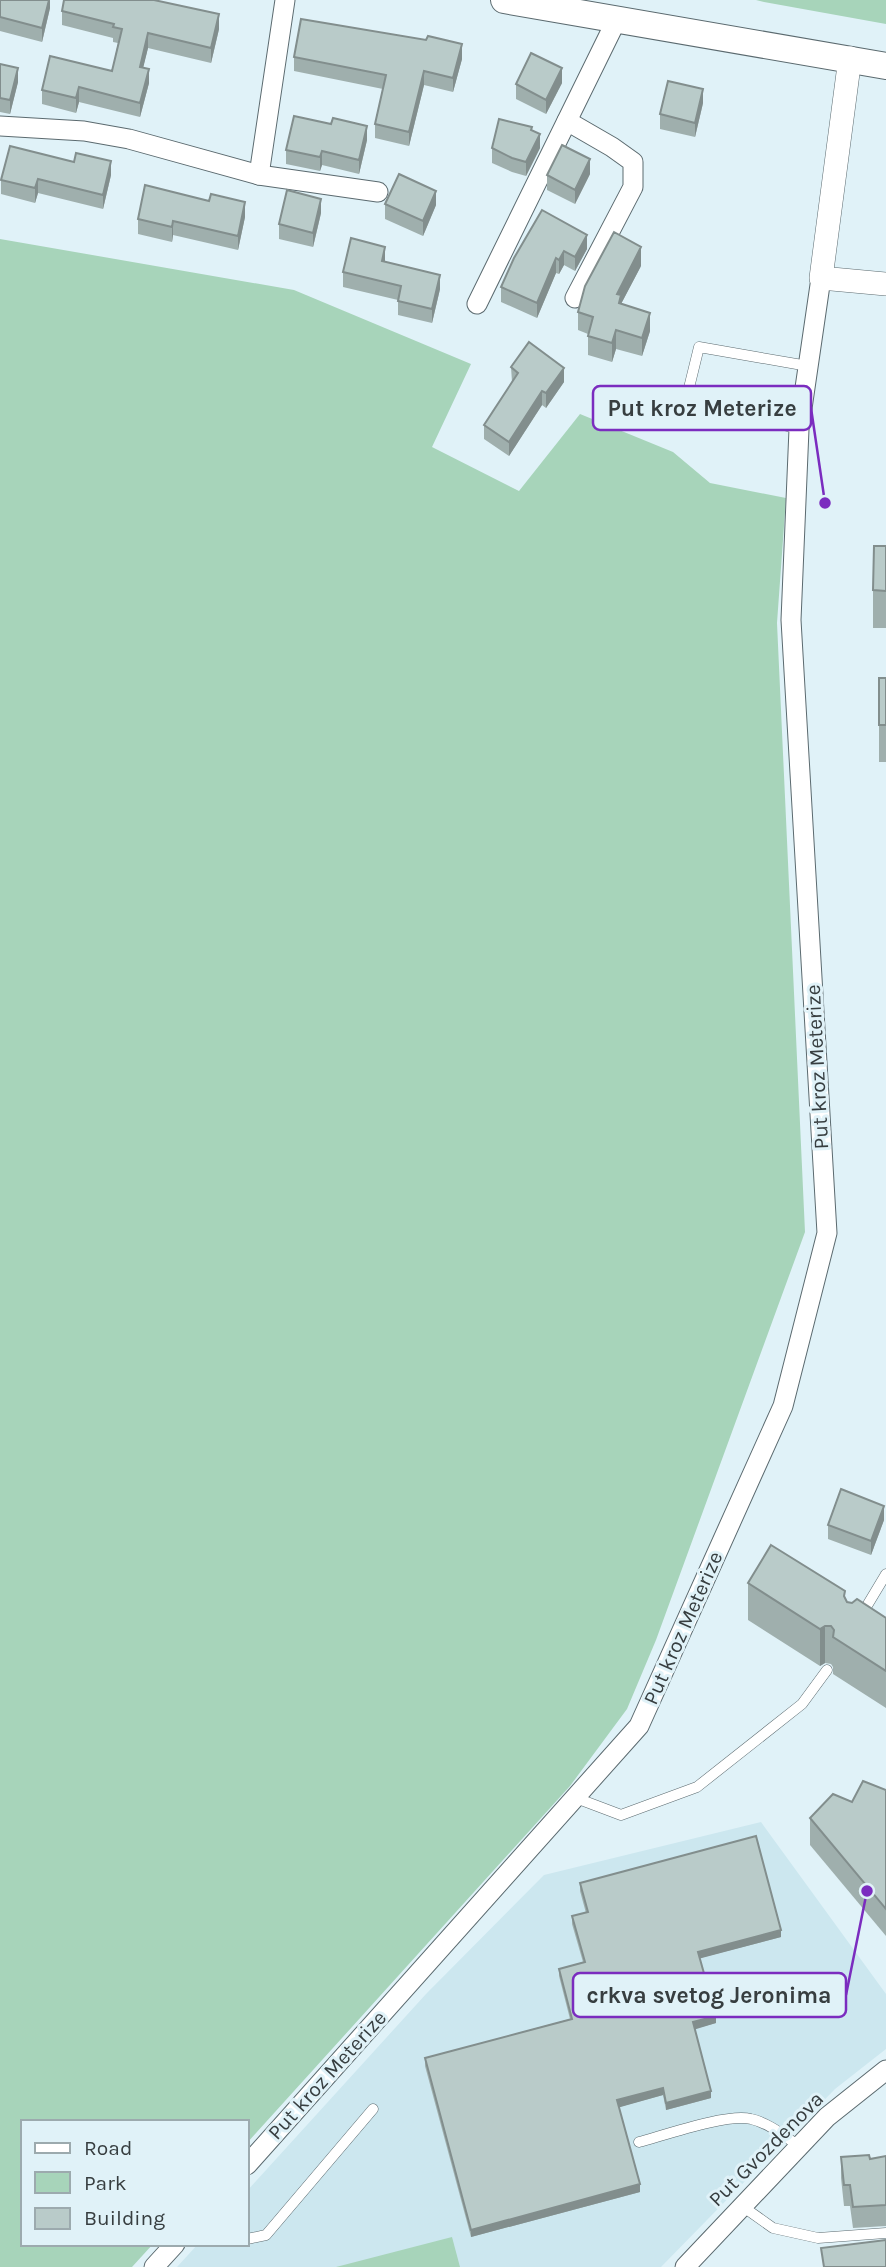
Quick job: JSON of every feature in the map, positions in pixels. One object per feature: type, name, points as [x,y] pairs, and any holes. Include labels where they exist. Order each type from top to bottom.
[{"type":"main road","points":[[504,0],[886,65]]},
{"type":"street","points":[[259,175],[285,0]]},
{"type":"street","points":[[477,304],[617,19]]},
{"type":"street","name":"Put kroz Meterize","points":[[248,2164],[639,1726],[783,1406],[827,1233],[790,620],[799,429],[850,58]]},
{"type":"street","points":[[567,121],[633,162],[633,187],[575,298]]},
{"type":"street","points":[[0,126],[84,131],[129,139],[259,175],[378,192]]},
{"type":"street","points":[[821,278],[886,284]]},
{"type":"street","name":"Put Gvozdenova","points":[[685,2267],[827,2117],[886,2070]]},
{"type":"street","points":[[154,2267],[173,2246]]},
{"type":"lane","points":[[799,429],[686,400],[699,347],[808,366]]},
{"type":"lane","points":[[858,1621],[886,1574]]},
{"type":"lane","points":[[576,1798],[621,1815],[697,1787],[802,1704],[827,1670]]},
{"type":"lane","points":[[248,2239],[266,2235],[373,2109]]},
{"type":"lane","points":[[639,2142],[735,2117],[752,2119],[772,2128],[799,2146]]},
{"type":"lane","points":[[742,2206],[774,2228],[818,2238],[886,2233]]},
{"type":"shaded area","points":[[761,1822],[886,1994],[886,2049],[835,2089],[661,2267],[177,2267],[196,2246],[248,2246],[248,2190],[426,1994],[544,1875]]},
{"type":"green space","points":[[756,0],[886,0],[886,24],[764,2]]},
{"type":"green space","points":[[0,239],[294,290],[471,364],[432,447],[519,491],[580,414],[673,452],[710,483],[786,498],[777,623],[805,1232],[656,1640],[627,1709],[570,1786],[248,2142],[248,2120],[21,2120],[21,2246],[151,2246],[132,2267],[0,2267]]},
{"type":"green space","points":[[452,2237],[460,2267],[336,2267]]},
{"type":"building","points":[[0,0],[49,0],[42,28],[0,17]]},
{"type":"building","points":[[64,0],[154,0],[219,14],[211,48],[148,33],[140,67],[149,69],[140,103],[79,87],[76,98],[42,90],[50,56],[112,71],[122,29],[113,27],[114,24],[62,11]]},
{"type":"building","points":[[301,19],[426,40],[428,36],[462,44],[453,78],[424,71],[409,132],[375,124],[386,75],[294,57]]},
{"type":"building","points":[[531,53],[562,68],[546,100],[516,84]]},
{"type":"building","points":[[0,64],[18,68],[10,100],[0,98]]},
{"type":"building","points":[[668,81],[703,89],[695,123],[660,114]]},
{"type":"building","points":[[294,116],[331,124],[333,118],[367,126],[359,160],[322,151],[320,157],[286,150]]},
{"type":"building","points":[[499,119],[532,127],[531,130],[540,134],[526,162],[492,148]]},
{"type":"building","points":[[562,145],[590,159],[575,190],[547,175]]},
{"type":"building","points":[[10,146],[74,162],[76,153],[111,161],[103,195],[38,179],[35,188],[1,180]]},
{"type":"building","points":[[399,174],[436,191],[423,221],[385,204]]},
{"type":"building","points":[[145,185],[209,201],[211,194],[245,202],[238,236],[173,221],[172,227],[138,219]]},
{"type":"building","points":[[287,190],[321,199],[313,233],[279,224]]},
{"type":"building","points":[[542,210],[587,235],[575,257],[564,251],[559,260],[556,258],[537,303],[501,287],[514,258]]},
{"type":"building","points":[[614,232],[641,247],[617,294],[621,295],[619,303],[650,313],[642,338],[616,330],[612,343],[588,336],[593,317],[578,312],[585,286]]},
{"type":"building","points":[[351,238],[385,247],[382,261],[440,275],[432,309],[398,301],[401,286],[343,272]]},
{"type":"building","points":[[529,342],[564,368],[546,393],[542,391],[509,442],[484,425],[518,373],[511,367]]},
{"type":"building","points":[[874,546],[886,546],[886,591],[873,590]]},
{"type":"building","points":[[879,678],[886,678],[886,725],[879,725]]},
{"type":"building","points":[[841,1489],[884,1506],[871,1541],[828,1525]]},
{"type":"building","points":[[771,1545],[845,1591],[847,1602],[852,1603],[857,1599],[886,1618],[886,1671],[833,1637],[834,1630],[831,1626],[820,1629],[748,1583]]},
{"type":"building","points":[[863,1781],[886,1790],[886,1909],[810,1818],[833,1794],[852,1802]]},
{"type":"building","points":[[756,1836],[781,1930],[698,1952],[716,2016],[693,2022],[711,2091],[666,2103],[663,2088],[617,2100],[640,2184],[471,2230],[425,2058],[572,2019],[559,1969],[585,1962],[572,1916],[588,1912],[580,1883]]},
{"type":"building","points":[[869,2155],[870,2159],[886,2156],[886,2205],[853,2207],[850,2185],[844,2185],[841,2157]]},
{"type":"building","points":[[886,2240],[886,2267],[824,2267],[821,2248]]},
{"type":"place","name":"Put kroz Meterize","points":[[825,503]]},
{"type":"place","name":"crkva svetog Jeronima","points":[[867,1891]]}]
